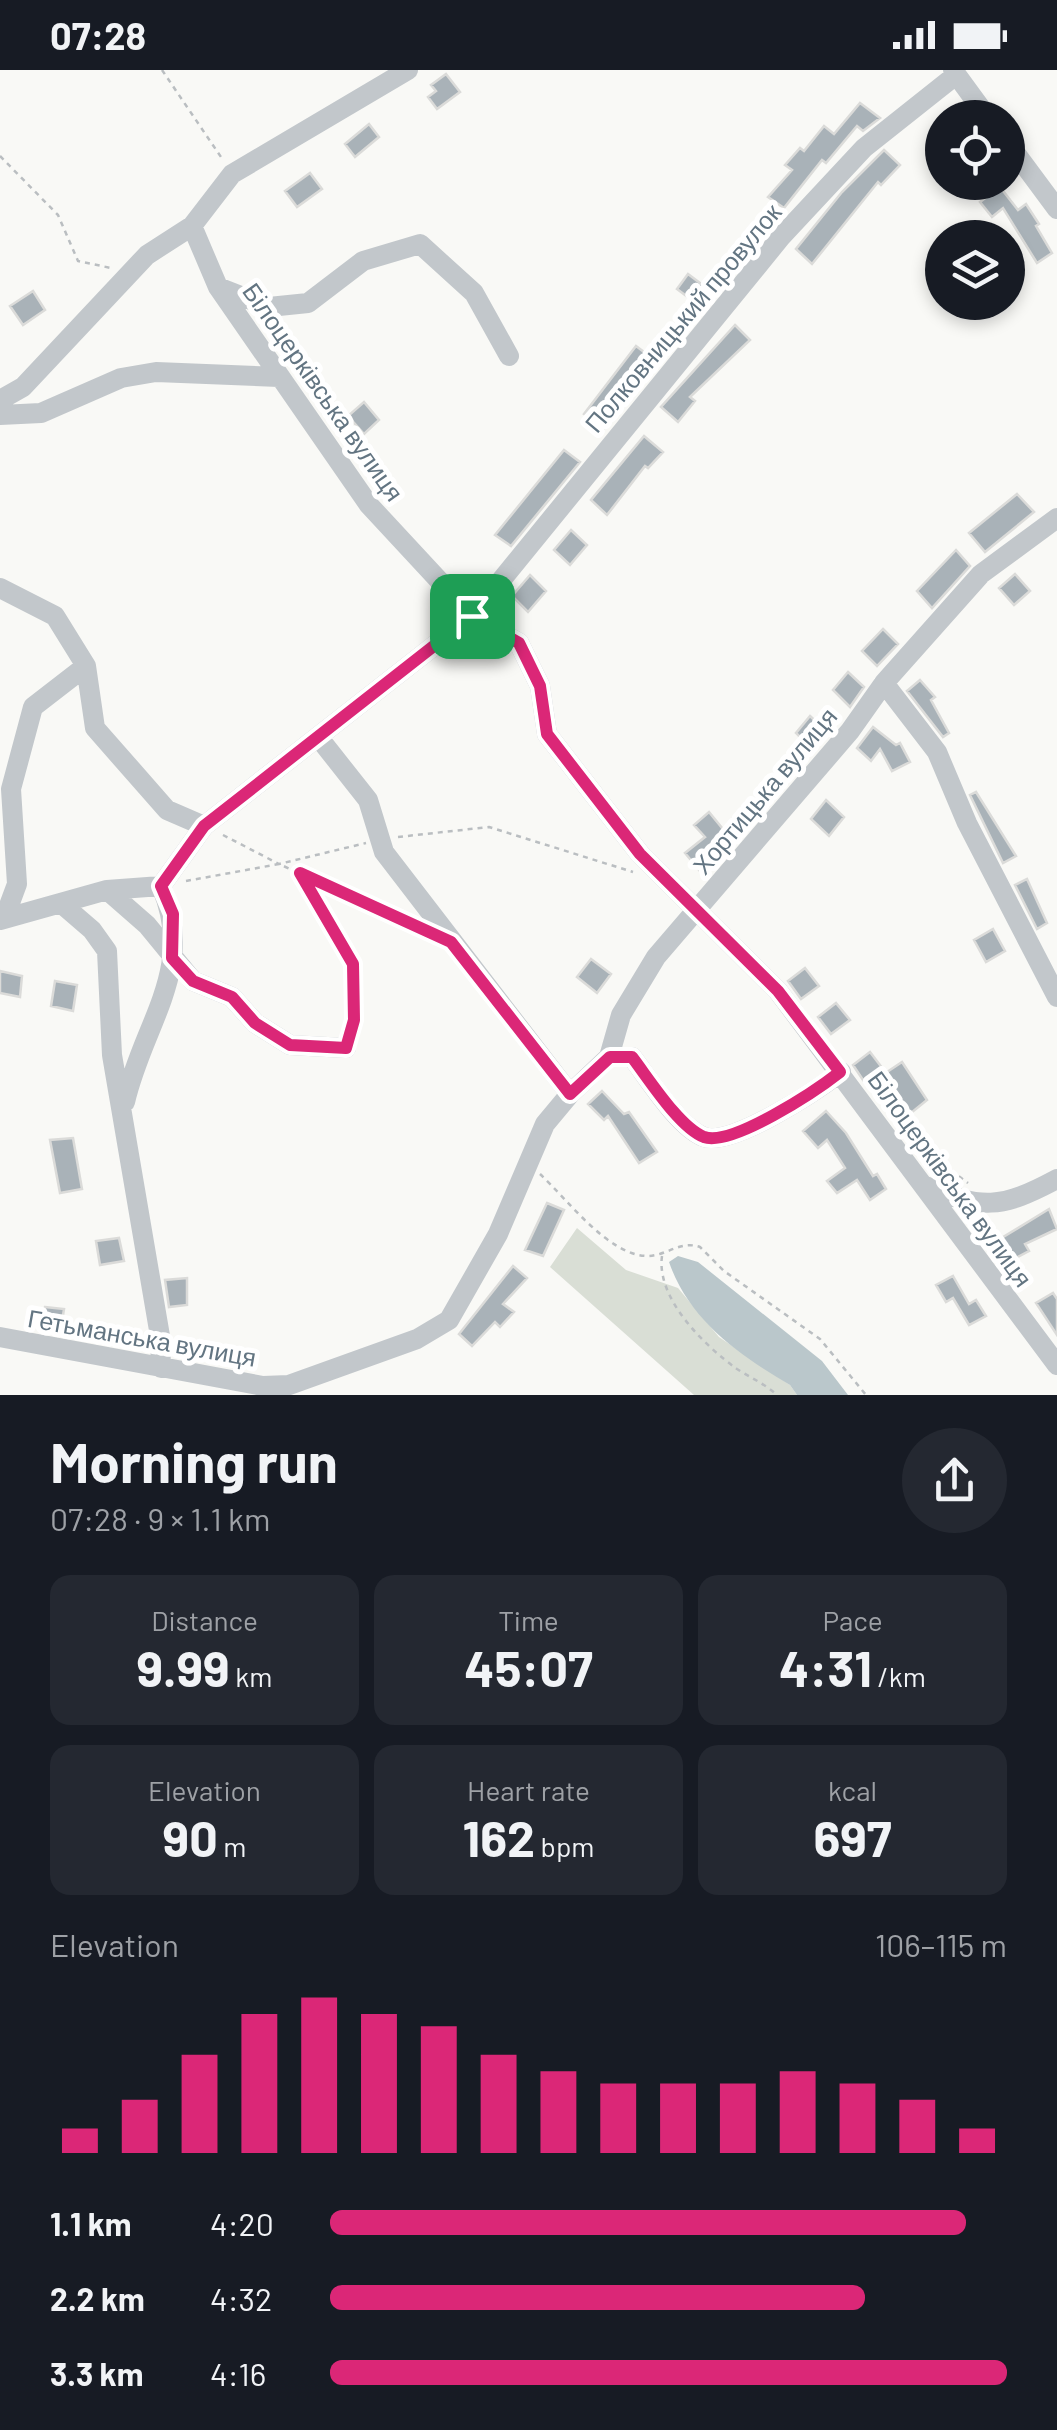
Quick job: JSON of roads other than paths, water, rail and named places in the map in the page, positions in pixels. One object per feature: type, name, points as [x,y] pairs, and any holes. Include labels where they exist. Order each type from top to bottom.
[{"type":"street","points":[[0,400],[24,386],[148,255],[192,226],[232,174],[408,70]]},
{"type":"street","points":[[954,72],[975,100]]},
{"type":"street","name":"Полковницький провулок","points":[[161,886],[204,826],[472,616],[781,237],[864,148],[954,72]]},
{"type":"street","points":[[1025,166],[1057,209]]},
{"type":"street","name":"Білоцерківська вулиця","points":[[192,226],[218,287],[369,505],[472,616],[519,643],[540,686],[547,734],[640,854],[778,991],[1057,1365]]},
{"type":"street","points":[[218,287],[269,307],[308,303],[363,261],[420,244],[474,293],[509,356]]},
{"type":"street","points":[[0,415],[40,414],[121,378],[156,372],[279,377]]},
{"type":"street","name":"Хортицька вулиця","points":[[610,1057],[621,1015],[656,958],[850,731],[884,683],[981,574],[1057,518]]},
{"type":"street","points":[[0,588],[54,616],[86,666],[95,728],[167,810],[204,826]]},
{"type":"street","points":[[2,919],[17,884],[11,788],[34,708],[86,666]]},
{"type":"street","points":[[884,683],[936,752],[966,823],[1057,998]]},
{"type":"street","points":[[319,738],[368,800],[384,852],[570,1094]]},
{"type":"street","points":[[2,919],[107,890],[161,886],[173,914],[171,982],[134,1062],[123,1114]]},
{"type":"street","points":[[107,890],[147,925],[193,981],[232,997],[255,1023],[290,1045],[346,1048]]},
{"type":"street","points":[[63,905],[92,930],[107,951],[112,1056],[160,1336],[161,1368]]},
{"type":"street","points":[[266,1390],[417,1339],[448,1320],[498,1234],[545,1124],[610,1057],[632,1057],[688,1127],[707,1138],[730,1136],[806,1098],[840,1072]]},
{"type":"street","points":[[921,1184],[966,1204],[1016,1201],[1057,1179]]},
{"type":"street","name":"Гетьманська вулиця","points":[[0,1338],[266,1390]]}]
